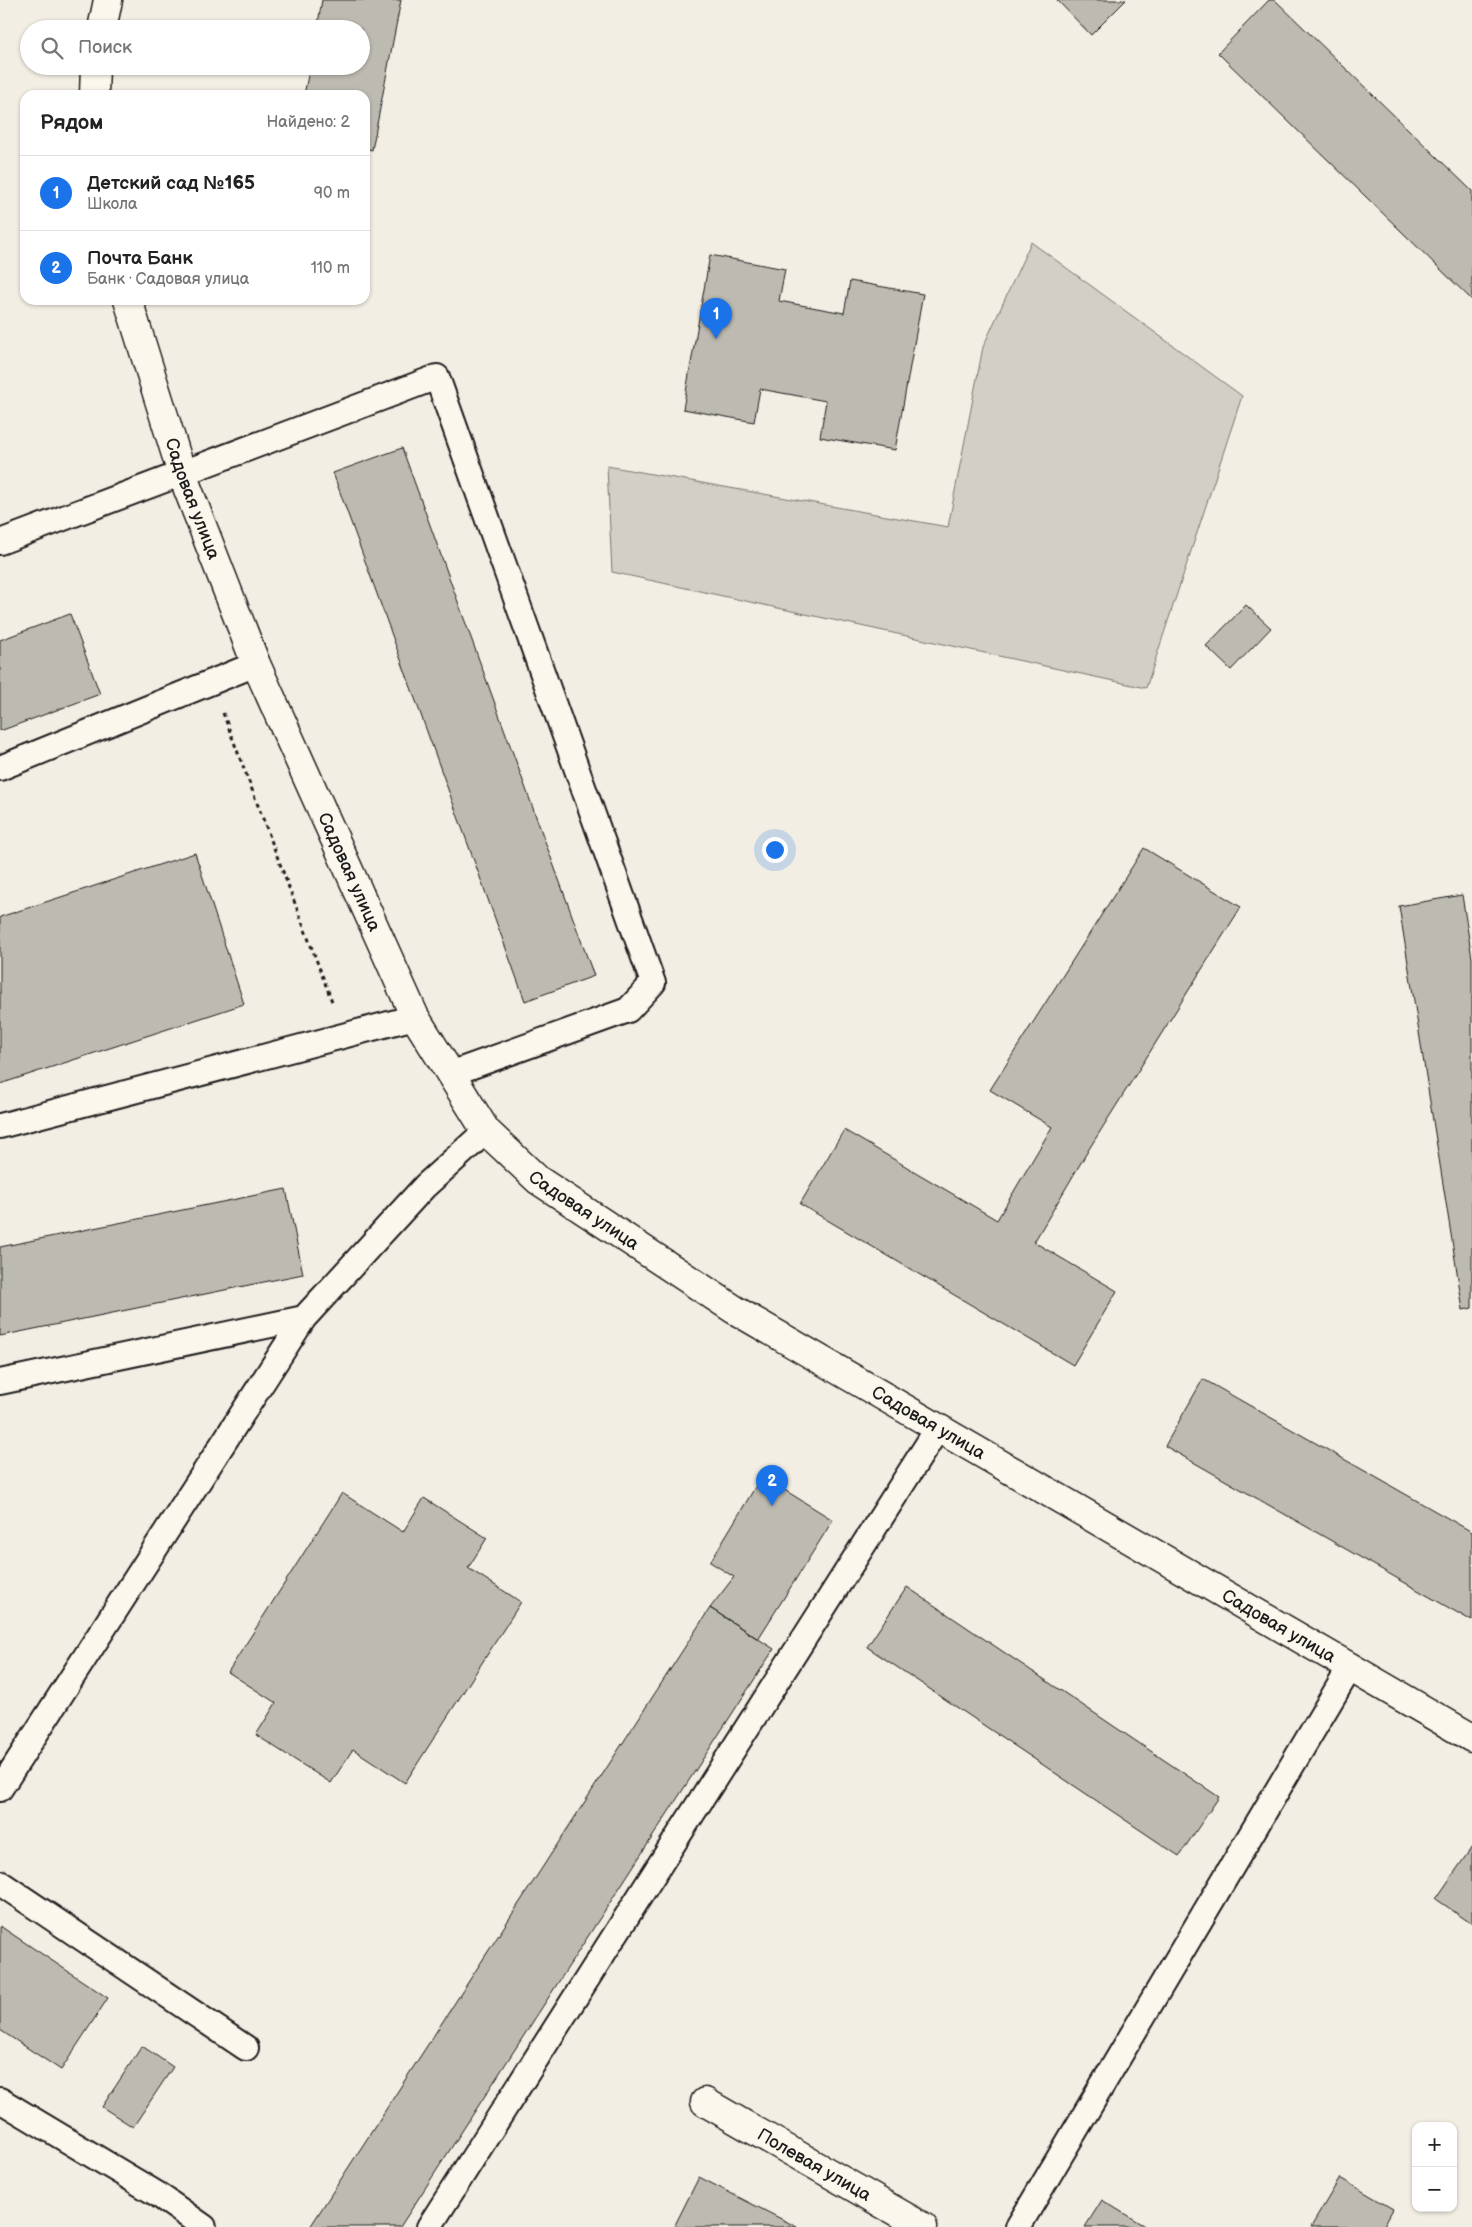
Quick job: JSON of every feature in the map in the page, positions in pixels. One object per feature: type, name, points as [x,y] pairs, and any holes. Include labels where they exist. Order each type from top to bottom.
[{"type":"street","points":[[104,20],[108,0]]},
{"type":"street","points":[[94,90],[95,75]]},
{"type":"street","name":"Садовая улица","points":[[130,305],[182,474],[256,664],[415,1017],[486,1131],[538,1180],[734,1310],[1351,1666],[1472,1738]]},
{"type":"street","name":"Полевая улица","points":[[705,2102],[923,2227]]},
{"type":"lane","points":[[0,542],[437,377],[653,983],[628,1010],[450,1074]]},
{"type":"lane","points":[[0,768],[256,664]]},
{"type":"lane","points":[[0,1126],[415,1017]]},
{"type":"lane","points":[[0,1789],[304,1318],[425,1186],[486,1131]]},
{"type":"lane","points":[[0,1382],[304,1318]]},
{"type":"lane","points":[[429,2227],[938,1428]]},
{"type":"lane","points":[[1018,2227],[1351,1666]]},
{"type":"lane","points":[[0,1883],[246,2048]]},
{"type":"lane","points":[[0,2100],[157,2194],[204,2227]]},
{"type":"path","points":[[211,682],[345,1036]]},
{"type":"shaded area","points":[[1031,242],[1242,396],[1146,688],[612,572],[607,466],[948,527],[983,347]]},
{"type":"building","points":[[322,0],[401,0],[372,150],[370,149],[370,90],[305,90],[308,75],[370,75],[370,20],[319,20]]},
{"type":"building","points":[[1057,0],[1126,0],[1091,35]]},
{"type":"building","points":[[1269,0],[1275,0],[1472,191],[1472,300],[1218,53]]},
{"type":"building","points":[[710,255],[785,269],[779,301],[844,313],[850,281],[923,294],[895,450],[820,437],[826,401],[760,389],[754,422],[683,409]]},
{"type":"building","points":[[402,448],[594,976],[525,1001],[333,473]]},
{"type":"building","points":[[1246,605],[1271,628],[1231,670],[1206,646]]},
{"type":"building","points":[[70,614],[100,694],[0,731],[0,640]]},
{"type":"building","points":[[1144,848],[1241,907],[1089,1149],[1034,1242],[1117,1291],[1073,1365],[800,1204],[844,1130],[997,1220],[1052,1127],[990,1090]]},
{"type":"building","points":[[195,853],[244,1004],[0,1084],[0,917]]},
{"type":"building","points":[[1462,895],[1472,958],[1472,1308],[1463,1310],[1399,906]]},
{"type":"building","points":[[286,1189],[303,1274],[0,1336],[0,1247]]},
{"type":"building","points":[[1203,1379],[1472,1532],[1472,1621],[1165,1446]]},
{"type":"building","points":[[762,1476],[833,1520],[758,1639],[710,1608],[734,1577],[710,1562]]},
{"type":"building","points":[[342,1493],[403,1532],[424,1498],[487,1538],[468,1568],[521,1602],[405,1783],[353,1749],[331,1783],[256,1735],[276,1703],[228,1672]]},
{"type":"building","points":[[907,1587],[1219,1797],[1179,1856],[867,1647]]},
{"type":"building","points":[[710,1608],[774,1649],[400,2227],[310,2227]]},
{"type":"building","points":[[1472,1847],[1472,1924],[1436,1899]]},
{"type":"building","points":[[0,1926],[108,1998],[61,2070],[0,2030]]},
{"type":"building","points":[[142,2046],[173,2067],[133,2127],[102,2107]]},
{"type":"building","points":[[699,2177],[797,2227],[674,2227]]},
{"type":"building","points":[[1340,2178],[1393,2209],[1383,2227],[1311,2227]]},
{"type":"building","points":[[1102,2200],[1146,2227],[1085,2227]]},
{"type":"place","name":"Детский сад №165","points":[[716,339]]},
{"type":"place","name":"Почта Банк","points":[[772,1506]]}]
